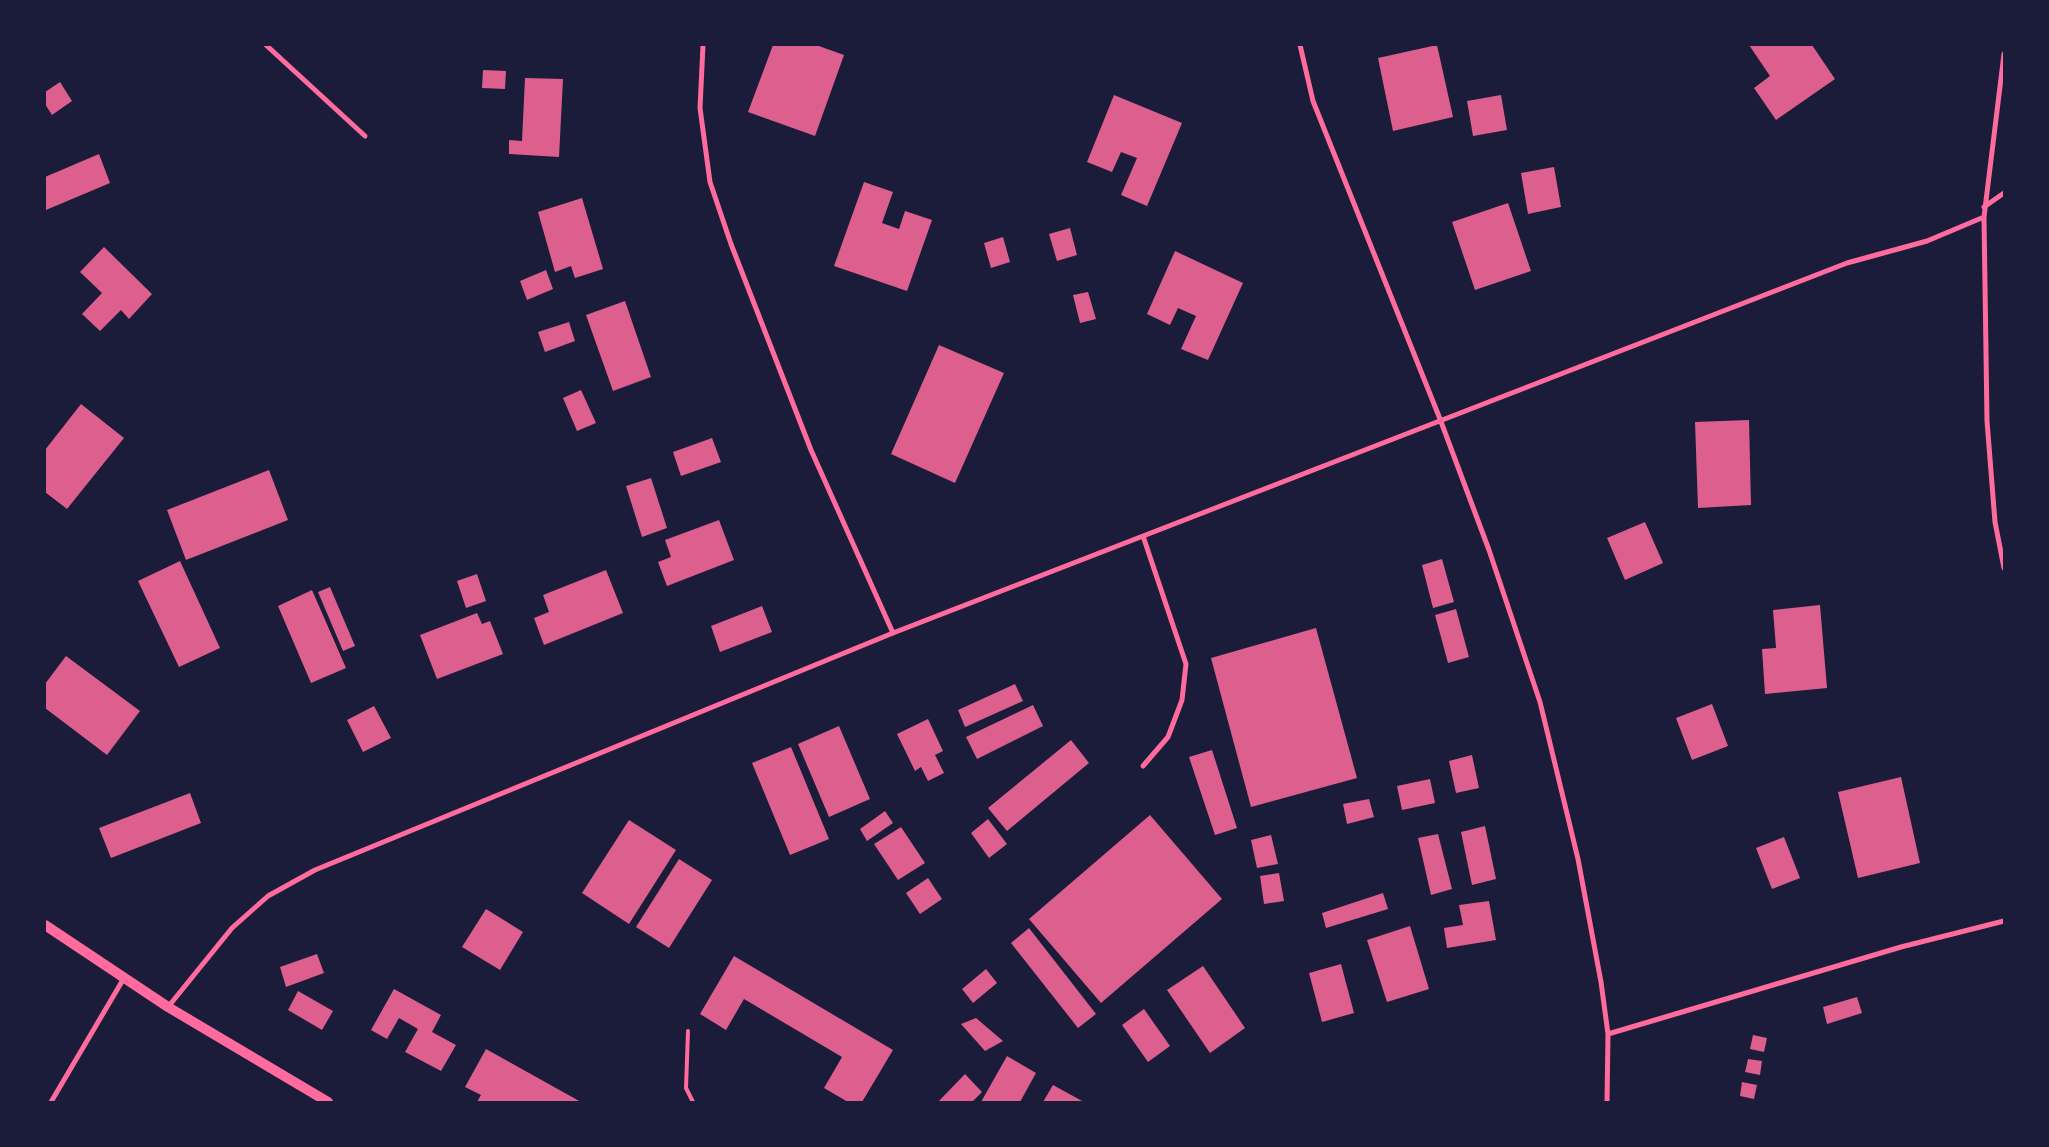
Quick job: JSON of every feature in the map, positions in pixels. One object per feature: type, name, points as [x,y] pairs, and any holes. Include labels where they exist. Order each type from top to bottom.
[{"type":"main road","points":[[45,925],[168,1007],[328,1102]]},
{"type":"street","points":[[266,45],[365,136]]},
{"type":"street","points":[[703,45],[700,108],[710,182],[731,244],[811,450],[893,632]]},
{"type":"street","points":[[1300,45],[1313,101],[1440,419],[1489,550],[1540,702],[1578,859],[1601,982],[1608,1034],[1607,1102]]},
{"type":"street","points":[[2004,54],[1984,207],[1987,421],[1995,522],[2004,568]]},
{"type":"street","points":[[1984,207],[2004,193]]},
{"type":"street","points":[[168,1007],[232,928],[268,896],[315,870],[893,632],[1847,263],[1927,241],[1984,217]]},
{"type":"street","points":[[1142,766],[1168,737],[1182,700],[1186,664],[1143,536]]},
{"type":"street","points":[[1608,1034],[1901,948],[2004,921]]},
{"type":"street","points":[[51,1102],[124,978]]},
{"type":"lane","points":[[688,1031],[686,1088],[693,1102]]},
{"type":"building","points":[[773,45],[816,45],[844,55],[815,136],[748,112]]},
{"type":"building","points":[[1437,45],[1453,117],[1393,131],[1378,58]]},
{"type":"building","points":[[1749,45],[1812,45],[1835,79],[1776,120],[1754,88],[1770,76]]},
{"type":"building","points":[[483,70],[506,71],[505,89],[482,88]]},
{"type":"building","points":[[525,78],[563,79],[559,157],[509,154],[509,140],[522,141]]},
{"type":"building","points":[[60,82],[72,101],[52,115],[45,104],[45,92]]},
{"type":"building","points":[[1114,95],[1182,123],[1147,206],[1121,195],[1137,158],[1121,152],[1112,172],[1087,162]]},
{"type":"building","points":[[1501,95],[1507,130],[1473,136],[1467,101]]},
{"type":"building","points":[[99,154],[110,183],[46,210],[45,177]]},
{"type":"building","points":[[1554,167],[1561,207],[1528,214],[1521,173]]},
{"type":"building","points":[[864,182],[893,192],[882,223],[899,229],[905,211],[932,220],[907,291],[834,266]]},
{"type":"building","points":[[582,198],[603,269],[575,278],[571,266],[555,272],[538,212]]},
{"type":"building","points":[[1508,203],[1531,271],[1475,290],[1452,222]]},
{"type":"building","points":[[1070,228],[1077,255],[1057,261],[1049,234]]},
{"type":"building","points":[[1003,237],[1010,262],[991,268],[984,243]]},
{"type":"building","points":[[104,247],[152,294],[129,319],[121,310],[100,331],[82,314],[102,293],[80,272]]},
{"type":"building","points":[[1175,251],[1243,283],[1208,360],[1181,349],[1196,316],[1178,308],[1170,325],[1147,314]]},
{"type":"building","points":[[546,270],[553,289],[527,300],[520,281]]},
{"type":"building","points":[[1088,292],[1096,319],[1080,323],[1073,295]]},
{"type":"building","points":[[625,301],[651,377],[613,391],[586,315]]},
{"type":"building","points":[[569,322],[575,341],[545,352],[538,332]]},
{"type":"building","points":[[939,345],[1004,373],[955,483],[891,454]]},
{"type":"building","points":[[581,390],[596,423],[577,431],[563,398]]},
{"type":"building","points":[[81,404],[124,438],[67,509],[45,492],[45,450]]},
{"type":"building","points":[[1749,420],[1751,505],[1698,508],[1695,422]]},
{"type":"building","points":[[712,438],[721,462],[681,476],[673,452]]},
{"type":"building","points":[[269,470],[288,520],[186,560],[167,510]]},
{"type":"building","points":[[651,478],[667,528],[642,537],[626,486]]},
{"type":"building","points":[[719,520],[734,560],[667,586],[658,562],[671,557],[665,540]]},
{"type":"building","points":[[1645,522],[1663,563],[1625,580],[1607,538]]},
{"type":"building","points":[[1442,559],[1454,602],[1433,608],[1422,565]]},
{"type":"building","points":[[180,561],[220,648],[179,667],[138,581]]},
{"type":"building","points":[[606,570],[623,613],[544,645],[534,618],[549,612],[543,595]]},
{"type":"building","points":[[477,574],[486,601],[466,608],[457,581]]},
{"type":"building","points":[[330,587],[355,646],[343,651],[318,592]]},
{"type":"building","points":[[312,590],[346,668],[311,683],[278,606]]},
{"type":"building","points":[[1820,605],[1827,688],[1765,694],[1762,649],[1776,648],[1773,610]]},
{"type":"building","points":[[762,606],[772,632],[720,652],[711,626]]},
{"type":"building","points":[[1456,609],[1469,657],[1448,663],[1435,615]]},
{"type":"building","points":[[477,613],[482,624],[490,621],[503,654],[437,679],[420,635]]},
{"type":"building","points":[[1316,628],[1357,778],[1251,807],[1211,658]]},
{"type":"building","points":[[66,656],[140,711],[107,755],[45,708],[45,684]]},
{"type":"building","points":[[1015,684],[1023,701],[965,727],[958,710]]},
{"type":"building","points":[[1712,704],[1728,746],[1692,760],[1676,718]]},
{"type":"building","points":[[1033,705],[1043,726],[977,759],[966,737]]},
{"type":"building","points":[[374,706],[391,738],[363,752],[347,720]]},
{"type":"building","points":[[928,719],[943,751],[935,755],[944,773],[928,781],[921,767],[915,771],[897,734]]},
{"type":"building","points":[[839,726],[870,799],[829,817],[798,744]]},
{"type":"building","points":[[1071,740],[1089,763],[1007,831],[988,808]]},
{"type":"building","points":[[791,747],[829,839],[790,855],[752,763]]},
{"type":"building","points":[[1212,750],[1237,828],[1215,835],[1189,757]]},
{"type":"building","points":[[1472,755],[1479,788],[1456,793],[1449,761]]},
{"type":"building","points":[[1901,777],[1920,863],[1858,878],[1838,792]]},
{"type":"building","points":[[1430,779],[1435,803],[1402,810],[1397,786]]},
{"type":"building","points":[[190,793],[201,823],[111,858],[99,828]]},
{"type":"building","points":[[1369,799],[1374,817],[1347,824],[1343,804]]},
{"type":"building","points":[[885,811],[893,823],[867,841],[860,829]]},
{"type":"building","points":[[1150,815],[1222,899],[1101,1003],[1029,919]]},
{"type":"building","points":[[988,819],[1007,844],[989,858],[971,833]]},
{"type":"building","points":[[629,820],[676,850],[629,924],[582,893]]},
{"type":"building","points":[[1485,826],[1496,879],[1472,885],[1461,832]]},
{"type":"building","points":[[901,827],[925,863],[898,880],[874,844]]},
{"type":"building","points":[[1438,834],[1452,889],[1431,895],[1418,838]]},
{"type":"building","points":[[1271,835],[1278,864],[1257,868],[1251,840]]},
{"type":"building","points":[[1784,837],[1800,878],[1772,889],[1756,848]]},
{"type":"building","points":[[679,859],[712,880],[669,948],[636,927]]},
{"type":"building","points":[[1279,873],[1284,901],[1264,904],[1260,876]]},
{"type":"building","points":[[928,878],[942,899],[920,914],[906,893]]},
{"type":"building","points":[[1383,893],[1388,909],[1326,928],[1322,913]]},
{"type":"building","points":[[1489,901],[1496,940],[1447,948],[1444,928],[1463,925],[1459,905]]},
{"type":"building","points":[[486,909],[523,932],[500,970],[462,947]]},
{"type":"building","points":[[1410,926],[1429,989],[1387,1002],[1367,940]]},
{"type":"building","points":[[1029,928],[1096,1014],[1078,1028],[1011,943]]},
{"type":"building","points":[[317,954],[324,973],[286,987],[280,967]]},
{"type":"building","points":[[734,956],[893,1050],[862,1102],[848,1102],[824,1088],[842,1057],[744,999],[726,1030],[700,1014]]},
{"type":"building","points":[[1341,964],[1354,1013],[1322,1022],[1309,973]]},
{"type":"building","points":[[1203,966],[1245,1028],[1210,1053],[1167,990]]},
{"type":"building","points":[[986,969],[997,983],[973,1003],[962,989]]},
{"type":"building","points":[[394,989],[441,1015],[432,1032],[456,1045],[441,1071],[405,1052],[418,1029],[399,1018],[387,1039],[371,1030]]},
{"type":"building","points":[[298,991],[333,1011],[322,1030],[288,1010]]},
{"type":"building","points":[[1857,997],[1862,1013],[1827,1024],[1823,1007]]},
{"type":"building","points":[[1144,1009],[1170,1046],[1148,1062],[1122,1025]]},
{"type":"building","points":[[976,1018],[1003,1041],[985,1051],[961,1024]]},
{"type":"building","points":[[1753,1035],[1767,1038],[1764,1052],[1750,1049]]},
{"type":"building","points":[[486,1049],[581,1102],[477,1102],[481,1095],[465,1087]]},
{"type":"building","points":[[1007,1056],[1036,1073],[1020,1102],[981,1102]]},
{"type":"building","points":[[1748,1059],[1762,1061],[1760,1075],[1745,1072]]},
{"type":"building","points":[[965,1074],[982,1092],[972,1102],[938,1102]]},
{"type":"building","points":[[1742,1082],[1757,1085],[1754,1099],[1740,1096]]},
{"type":"building","points":[[1053,1085],[1084,1102],[1043,1102]]}]
